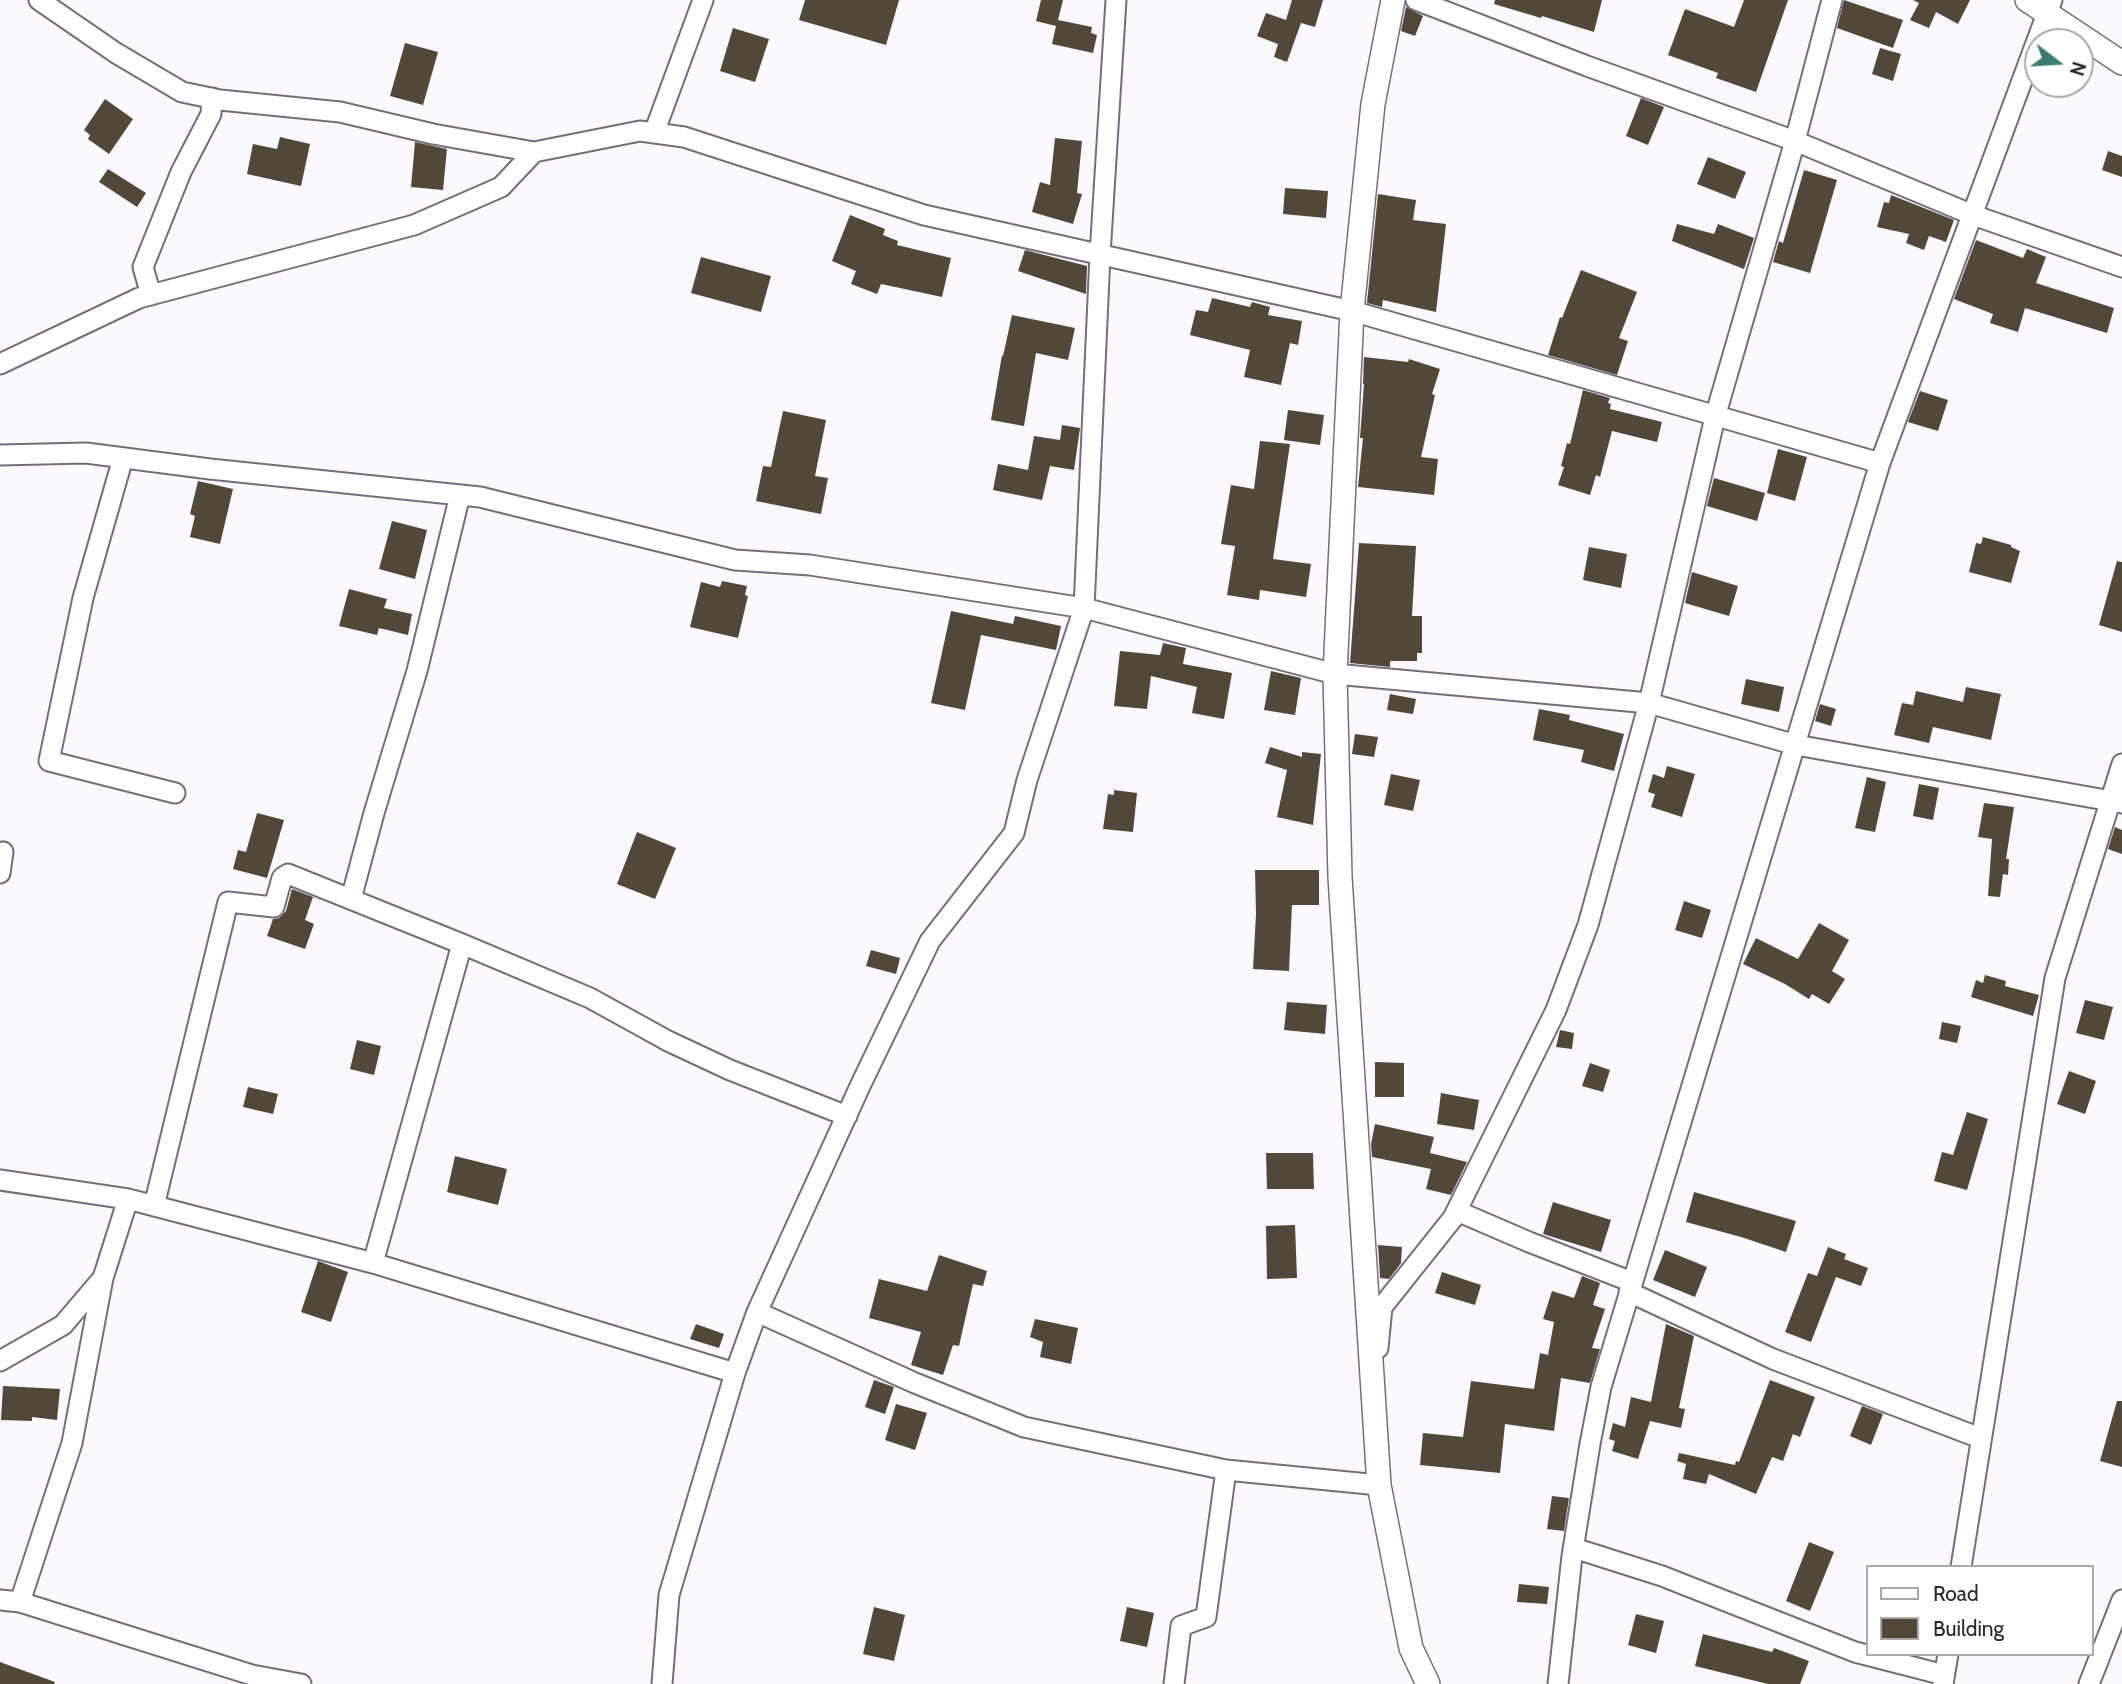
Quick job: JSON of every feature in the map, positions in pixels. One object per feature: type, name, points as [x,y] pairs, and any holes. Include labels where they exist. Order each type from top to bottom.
[{"type":"street","points":[[38,0],[116,53],[182,92],[212,98],[340,111],[433,134],[534,152],[640,131],[684,137],[924,215],[1352,311],[1880,463]]},
{"type":"street","points":[[654,133],[704,0]]},
{"type":"street","points":[[662,1684],[669,1595],[735,1373],[757,1312],[930,941],[1014,833],[1027,780],[1084,608],[1100,255],[1116,0]]},
{"type":"street","points":[[1393,0],[1373,104],[1352,311],[1335,674],[1340,877],[1379,1485],[1411,1648],[1428,1684]]},
{"type":"street","points":[[1416,0],[1587,66],[1795,141],[1973,215],[2122,267]]},
{"type":"street","points":[[1373,1405],[1382,1307],[1457,1211],[1556,1010],[1583,937],[1649,704],[1715,416],[1795,141],[1832,0]]},
{"type":"street","points":[[2027,0],[2050,7],[2122,63]]},
{"type":"street","points":[[1558,1684],[1574,1548],[1601,1387],[1880,463],[2050,7]]},
{"type":"street","points":[[151,295],[143,267],[181,172],[211,114],[212,98]]},
{"type":"street","points":[[0,364],[139,298],[414,225],[501,187],[534,152]]},
{"type":"street","points":[[0,456],[86,453],[480,497],[735,560],[810,565],[1084,608],[1335,674],[1649,704],[1796,744],[2115,802]]},
{"type":"street","points":[[123,458],[83,598],[49,761],[175,793]]},
{"type":"street","points":[[351,899],[417,671],[460,495]]},
{"type":"street","points":[[1961,1565],[2055,978],[2115,802],[2122,764]]},
{"type":"street","points":[[0,873],[4,852]]},
{"type":"street","points":[[154,1206],[228,902],[274,907],[282,878],[288,874],[590,998],[668,1041],[730,1070],[847,1116]]},
{"type":"street","points":[[373,1263],[462,944]]},
{"type":"street","points":[[0,1180],[128,1199],[373,1263],[735,1373]]},
{"type":"street","points":[[128,1199],[103,1278],[72,1443],[10,1601],[252,1675],[301,1684]]},
{"type":"street","points":[[1457,1211],[1631,1287],[1773,1359],[1980,1438]]},
{"type":"street","points":[[0,1361],[63,1325],[103,1278]]},
{"type":"street","points":[[757,1312],[915,1383],[1024,1427],[1226,1470],[1379,1485]]},
{"type":"street","points":[[1174,1684],[1181,1626],[1206,1617],[1226,1470]]},
{"type":"street","points":[[1574,1548],[1661,1577],[1867,1656]]},
{"type":"street","points":[[2089,1684],[2122,1600]]},
{"type":"street","points":[[1868,1656],[1944,1680],[1948,1656]]},
{"type":"building","points":[[805,0],[899,0],[886,45],[799,20]]},
{"type":"building","points":[[1041,0],[1063,0],[1058,20],[1092,27],[1091,33],[1097,35],[1093,53],[1052,44],[1056,26],[1036,21]]},
{"type":"building","points":[[1292,0],[1323,0],[1315,27],[1301,23],[1287,62],[1274,57],[1278,44],[1257,36],[1266,13],[1286,20]]},
{"type":"building","points":[[1495,0],[1602,0],[1594,32],[1494,4]]},
{"type":"building","points":[[1744,0],[1788,0],[1756,92],[1716,78],[1718,73],[1668,55],[1685,9],[1734,27]]},
{"type":"building","points":[[1844,0],[1903,20],[1893,48],[1837,28]]},
{"type":"building","points":[[1913,0],[1970,0],[1958,24],[1936,12],[1929,28],[1910,20],[1919,3]]},
{"type":"building","points":[[1406,7],[1423,16],[1415,36],[1401,31]]},
{"type":"building","points":[[733,28],[769,39],[755,82],[720,71]]},
{"type":"building","points":[[405,43],[438,52],[423,105],[390,96]]},
{"type":"building","points":[[1880,48],[1901,54],[1893,81],[1872,74]]},
{"type":"building","points":[[1641,98],[1664,107],[1648,145],[1626,136]]},
{"type":"building","points":[[105,99],[133,119],[109,154],[88,139],[90,135],[84,130]]},
{"type":"building","points":[[280,137],[310,144],[301,186],[247,174],[253,144],[277,149]]},
{"type":"building","points":[[1055,138],[1082,141],[1077,193],[1082,194],[1073,224],[1032,212],[1040,182],[1050,185]]},
{"type":"building","points":[[415,142],[447,149],[443,190],[411,187]]},
{"type":"building","points":[[2108,151],[2122,156],[2122,177],[2102,170]]},
{"type":"building","points":[[1708,157],[1746,172],[1735,199],[1697,184]]},
{"type":"building","points":[[108,169],[146,193],[137,207],[99,182]]},
{"type":"building","points":[[1804,170],[1837,180],[1810,273],[1773,262],[1779,241],[1783,243]]},
{"type":"building","points":[[1285,188],[1328,191],[1326,218],[1283,214]]},
{"type":"building","points":[[1378,194],[1416,200],[1413,220],[1446,224],[1436,312],[1383,300],[1382,307],[1367,303]]},
{"type":"building","points":[[1891,195],[1954,220],[1946,242],[1929,236],[1924,250],[1906,243],[1909,234],[1877,227],[1884,202],[1889,203]]},
{"type":"building","points":[[850,215],[885,229],[883,235],[898,241],[897,245],[951,258],[942,297],[881,284],[877,294],[851,284],[856,271],[832,261]]},
{"type":"building","points":[[1677,224],[1714,234],[1718,224],[1754,238],[1744,269],[1672,241]]},
{"type":"building","points":[[1976,240],[2023,258],[2027,249],[2046,257],[2036,283],[2114,308],[2107,333],[2025,308],[2018,332],[1990,323],[1993,314],[1954,299]]},
{"type":"building","points":[[1025,250],[1087,266],[1086,294],[1018,271]]},
{"type":"building","points":[[701,257],[771,276],[761,312],[691,293]]},
{"type":"building","points":[[1581,270],[1637,292],[1619,338],[1628,341],[1617,375],[1548,355],[1560,317],[1562,318]]},
{"type":"building","points":[[1212,298],[1250,307],[1252,302],[1270,307],[1268,315],[1302,321],[1298,345],[1290,343],[1281,385],[1244,377],[1250,350],[1190,335],[1196,310],[1208,312]]},
{"type":"building","points":[[1012,315],[1075,328],[1068,360],[1036,353],[1024,426],[991,420]]},
{"type":"building","points":[[1364,357],[1408,362],[1409,359],[1440,369],[1432,394],[1435,395],[1421,457],[1438,459],[1434,495],[1358,487],[1363,438],[1360,438]]},
{"type":"building","points":[[1583,390],[1610,398],[1610,409],[1662,422],[1657,442],[1612,431],[1600,477],[1596,475],[1590,495],[1558,485]]},
{"type":"building","points":[[1920,391],[1948,400],[1938,431],[1908,422]]},
{"type":"building","points":[[1288,410],[1324,415],[1320,445],[1284,440]]},
{"type":"building","points":[[783,411],[826,420],[815,476],[828,478],[821,514],[756,501],[763,466],[771,467]]},
{"type":"building","points":[[1062,425],[1080,428],[1074,470],[1050,466],[1042,500],[993,490],[998,464],[1028,470],[1034,436],[1060,440]]},
{"type":"building","points":[[1260,441],[1290,444],[1273,559],[1311,564],[1306,597],[1260,590],[1259,600],[1227,595],[1235,546],[1221,544],[1231,485],[1254,489]]},
{"type":"building","points":[[1778,449],[1807,457],[1795,501],[1767,493]]},
{"type":"building","points":[[1714,478],[1765,493],[1757,521],[1707,506]]},
{"type":"building","points":[[198,481],[233,489],[220,544],[190,537],[195,516],[190,514]]},
{"type":"building","points":[[392,521],[427,530],[415,579],[379,569]]},
{"type":"building","points":[[1983,537],[2011,545],[2020,551],[2011,583],[1969,572],[1976,543],[1981,544]]},
{"type":"building","points":[[1359,543],[1416,546],[1412,616],[1422,616],[1422,653],[1417,653],[1417,661],[1390,661],[1390,667],[1350,663]]},
{"type":"building","points":[[1589,547],[1627,554],[1621,588],[1583,580]]},
{"type":"building","points":[[2117,561],[2122,562],[2122,632],[2099,625]]},
{"type":"building","points":[[1692,572],[1738,586],[1729,616],[1685,603]]},
{"type":"building","points":[[722,581],[747,586],[745,595],[748,596],[738,638],[690,627],[701,582],[720,587]]},
{"type":"building","points":[[349,589],[387,599],[384,608],[412,614],[408,635],[379,628],[377,635],[339,626]]},
{"type":"building","points":[[951,611],[1013,624],[1015,616],[1061,626],[1056,650],[981,635],[965,710],[931,703]]},
{"type":"building","points":[[1163,643],[1186,648],[1183,664],[1232,673],[1224,719],[1192,713],[1197,687],[1151,676],[1147,709],[1114,706],[1120,651],[1160,655]]},
{"type":"building","points":[[1271,671],[1301,678],[1295,715],[1264,710]]},
{"type":"building","points":[[1746,679],[1784,687],[1779,712],[1741,704]]},
{"type":"building","points":[[1966,687],[2001,694],[1991,740],[1933,727],[1929,743],[1894,735],[1902,703],[1913,705],[1916,691],[1963,702]]},
{"type":"building","points":[[1390,694],[1416,699],[1413,714],[1387,710]]},
{"type":"building","points":[[1820,704],[1836,709],[1831,726],[1815,721]]},
{"type":"building","points":[[1539,709],[1570,715],[1569,720],[1624,734],[1614,771],[1581,762],[1584,750],[1533,740]]},
{"type":"building","points":[[1355,734],[1378,737],[1374,757],[1352,754]]},
{"type":"building","points":[[1270,747],[1302,757],[1302,752],[1321,754],[1313,825],[1277,817],[1287,770],[1265,763]]},
{"type":"building","points":[[1667,766],[1695,774],[1682,817],[1651,807],[1655,794],[1648,792],[1653,774],[1664,778]]},
{"type":"building","points":[[1391,774],[1420,780],[1413,811],[1384,805]]},
{"type":"building","points":[[1867,777],[1886,782],[1875,832],[1855,828]]},
{"type":"building","points":[[1919,784],[1939,788],[1933,820],[1913,816]]},
{"type":"building","points":[[1114,790],[1137,793],[1133,832],[1103,829],[1108,794],[1114,795]]},
{"type":"building","points":[[1984,803],[2014,807],[2006,859],[2009,859],[2008,875],[2003,874],[2000,897],[1988,896],[1992,839],[1978,837]]},
{"type":"building","points":[[257,813],[284,820],[267,878],[233,869],[238,850],[246,852]]},
{"type":"building","points":[[2115,827],[2122,830],[2122,854],[2108,849]]},
{"type":"building","points":[[637,832],[676,848],[655,899],[617,884]]},
{"type":"building","points":[[1255,870],[1319,870],[1319,905],[1292,905],[1289,971],[1253,969]]},
{"type":"building","points":[[292,889],[313,897],[305,920],[314,924],[305,949],[267,936],[273,919],[279,918],[286,911]]},
{"type":"building","points":[[1684,901],[1711,910],[1702,938],[1675,930]]},
{"type":"building","points":[[1819,923],[1849,940],[1832,971],[1845,979],[1829,1004],[1812,994],[1809,999],[1743,964],[1756,938],[1798,959]]},
{"type":"building","points":[[871,950],[900,958],[896,974],[866,966]]},
{"type":"building","points":[[1985,975],[2006,981],[2005,986],[2039,995],[2033,1016],[1971,997],[1976,980],[1983,983]]},
{"type":"building","points":[[2085,1000],[2113,1007],[2104,1040],[2076,1033]]},
{"type":"building","points":[[1287,1002],[1327,1005],[1325,1034],[1284,1030]]},
{"type":"building","points":[[1942,1022],[1961,1026],[1957,1043],[1939,1039]]},
{"type":"building","points":[[1560,1030],[1574,1033],[1572,1049],[1556,1047]]},
{"type":"building","points":[[357,1040],[381,1046],[374,1075],[350,1069]]},
{"type":"building","points":[[1375,1062],[1404,1063],[1404,1097],[1375,1097]]},
{"type":"building","points":[[1590,1063],[1610,1070],[1603,1092],[1582,1086]]},
{"type":"building","points":[[2069,1071],[2096,1081],[2085,1114],[2057,1104]]},
{"type":"building","points":[[248,1087],[278,1094],[273,1114],[243,1107]]},
{"type":"building","points":[[1441,1093],[1479,1100],[1474,1130],[1437,1124]]},
{"type":"building","points":[[1967,1112],[1988,1119],[1967,1190],[1934,1181],[1942,1152],[1953,1155]]},
{"type":"building","points":[[1375,1124],[1434,1137],[1430,1153],[1467,1162],[1451,1195],[1426,1189],[1431,1169],[1372,1157],[1371,1144]]},
{"type":"building","points":[[1266,1153],[1313,1153],[1314,1189],[1267,1189]]},
{"type":"building","points":[[455,1156],[507,1169],[498,1205],[447,1192]]},
{"type":"building","points":[[1694,1192],[1796,1221],[1786,1252],[1686,1222]]},
{"type":"building","points":[[1553,1202],[1611,1220],[1601,1252],[1543,1234]]},
{"type":"building","points":[[1295,1225],[1297,1278],[1267,1279],[1266,1226]]},
{"type":"building","points":[[1378,1245],[1402,1247],[1401,1263],[1389,1279],[1380,1278]]},
{"type":"building","points":[[1828,1247],[1846,1254],[1844,1259],[1868,1268],[1861,1286],[1836,1277],[1811,1342],[1785,1332],[1808,1273],[1817,1276]]},
{"type":"building","points":[[1665,1250],[1707,1267],[1695,1297],[1653,1280]]},
{"type":"building","points":[[939,1255],[987,1271],[983,1286],[973,1284],[959,1346],[953,1345],[943,1375],[911,1365],[921,1332],[869,1318],[879,1279],[927,1291]]},
{"type":"building","points":[[318,1261],[348,1272],[331,1322],[301,1312]]},
{"type":"building","points":[[1442,1272],[1481,1285],[1475,1305],[1435,1293]]},
{"type":"building","points":[[1582,1276],[1600,1283],[1593,1305],[1605,1309],[1592,1348],[1600,1349],[1590,1383],[1561,1378],[1554,1431],[1505,1424],[1500,1473],[1420,1465],[1423,1433],[1463,1437],[1471,1381],[1534,1389],[1540,1353],[1548,1355],[1554,1322],[1543,1319],[1552,1291],[1574,1298]]},
{"type":"building","points":[[1035,1319],[1078,1328],[1071,1364],[1040,1357],[1043,1342],[1030,1337]]},
{"type":"building","points":[[696,1324],[724,1334],[719,1348],[690,1339]]},
{"type":"building","points":[[1666,1324],[1694,1336],[1679,1408],[1685,1409],[1681,1428],[1650,1421],[1638,1459],[1612,1451],[1615,1441],[1609,1439],[1613,1423],[1625,1427],[1631,1397],[1651,1402]]},
{"type":"building","points":[[874,1380],[894,1387],[885,1414],[865,1407]]},
{"type":"building","points":[[1770,1380],[1815,1397],[1800,1437],[1793,1434],[1783,1461],[1772,1457],[1756,1494],[1709,1474],[1706,1484],[1683,1479],[1686,1464],[1677,1461],[1679,1453],[1735,1465],[1736,1461],[1739,1462]]},
{"type":"building","points":[[3,1386],[60,1389],[57,1420],[32,1417],[32,1421],[1,1420]]},
{"type":"building","points":[[2117,1401],[2122,1401],[2122,1467],[2100,1461]]},
{"type":"building","points":[[896,1404],[927,1413],[915,1450],[885,1440]]},
{"type":"building","points":[[1862,1406],[1883,1414],[1871,1445],[1850,1436]]},
{"type":"building","points":[[1552,1496],[1569,1498],[1564,1531],[1547,1529]]},
{"type":"building","points":[[1809,1542],[1834,1552],[1810,1611],[1786,1601]]},
{"type":"building","points":[[1519,1584],[1549,1587],[1547,1604],[1517,1602]]},
{"type":"building","points":[[874,1607],[905,1615],[894,1661],[863,1654]]},
{"type":"building","points":[[1127,1607],[1154,1613],[1147,1647],[1120,1641]]},
{"type":"building","points":[[1636,1614],[1664,1621],[1656,1653],[1628,1645]]},
{"type":"building","points":[[1703,1634],[1772,1652],[1774,1648],[1809,1661],[1800,1684],[1768,1684],[1695,1666]]},
{"type":"building","points":[[0,1662],[55,1682],[0,1684]]}]
